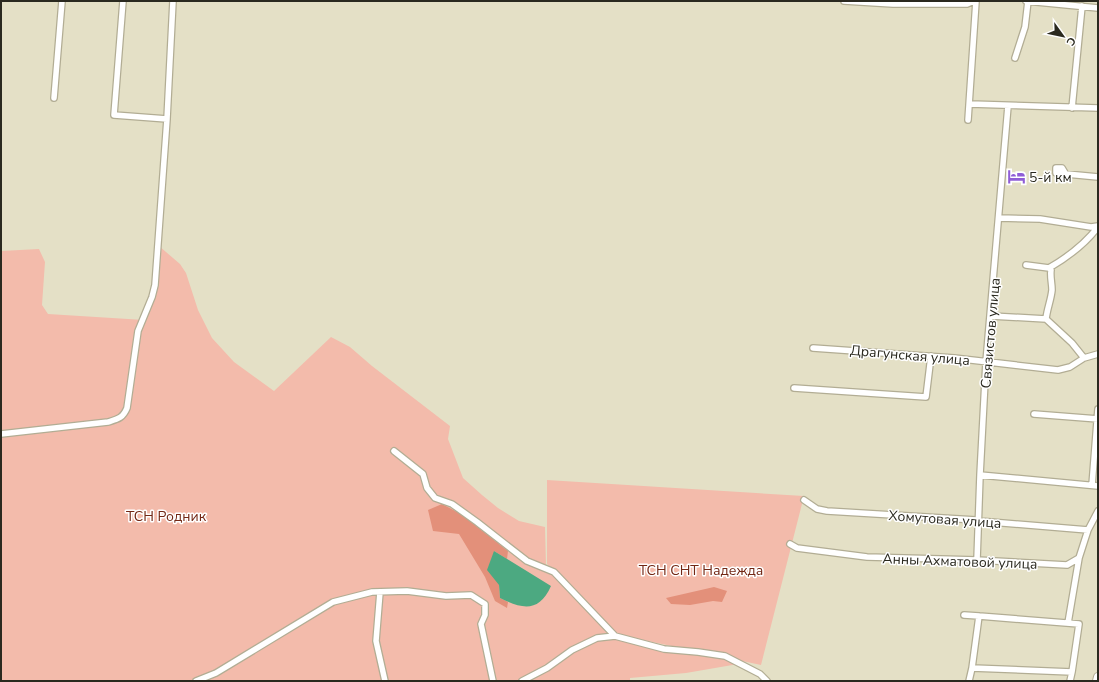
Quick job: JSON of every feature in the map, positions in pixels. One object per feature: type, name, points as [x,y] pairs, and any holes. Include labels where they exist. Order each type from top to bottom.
[{"type":"main road","points":[[1097,681],[1098,677]]},
{"type":"street","points":[[54,98],[62,1]]},
{"type":"street","points":[[123,1],[114,115],[167,119]]},
{"type":"street","points":[[1,434],[108,422],[119,419],[124,415],[127,408],[138,332],[152,298],[155,285],[167,119],[173,1]]},
{"type":"street","points":[[844,1],[967,4],[975,1],[968,120]]},
{"type":"street","points":[[1015,58],[1025,27],[1027,1],[1098,8]]},
{"type":"street","points":[[1072,108],[1082,6]]},
{"type":"street","points":[[970,104],[1098,108]]},
{"type":"street","name":"Связистов улица","points":[[977,560],[986,362],[1008,106]]},
{"type":"street","points":[[1065,173],[1098,177]]},
{"type":"street","points":[[999,218],[1040,219],[1091,227],[1098,226]]},
{"type":"street","points":[[1026,265],[1049,268],[1071,254],[1098,226]]},
{"type":"street","points":[[1046,319],[1052,288],[1051,270],[1049,268]]},
{"type":"street","points":[[991,316],[1046,319],[1084,358]]},
{"type":"street","name":"Драгунская улица","points":[[813,348],[931,356],[1058,370],[1070,367],[1084,358],[1098,354]]},
{"type":"street","points":[[794,388],[926,397],[931,356]]},
{"type":"street","points":[[980,475],[1095,486],[1098,409]]},
{"type":"street","points":[[1034,414],[1098,419]]},
{"type":"street","points":[[394,451],[423,474],[427,488],[435,498],[452,504],[527,561],[554,572],[615,636]]},
{"type":"street","name":"Хомутовая улица","points":[[804,500],[817,509],[827,511],[976,520],[1088,530]]},
{"type":"street","points":[[1068,623],[1079,558],[1088,530],[1098,511]]},
{"type":"street","name":"Анны Ахматовой улица","points":[[790,544],[797,548],[867,557],[977,560],[1067,565],[1079,558]]},
{"type":"street","points":[[196,681],[216,673],[333,602],[372,592],[407,591],[446,596],[471,595],[485,604],[485,615],[481,624],[493,681]]},
{"type":"street","points":[[380,592],[376,641],[385,681]]},
{"type":"street","points":[[964,615],[1079,624],[1070,681]]},
{"type":"street","points":[[969,681],[979,616]]},
{"type":"street","points":[[522,681],[547,668],[572,650],[597,638],[615,636],[664,649],[725,656],[760,674],[767,681]]},
{"type":"street","points":[[972,668],[1072,672]]},
{"type":"green space","name":"ТСН Родник","points":[[159,246],[180,264],[186,273],[198,310],[212,338],[234,362],[274,391],[331,337],[350,347],[372,366],[450,426],[448,439],[463,478],[498,508],[519,521],[545,527],[546,566],[611,634],[744,663],[686,673],[630,678],[630,681],[1,681],[1,251],[39,249],[45,262],[42,305],[48,314],[144,320],[156,289]]},
{"type":"green space","name":"ТСН СНТ Надежда","points":[[547,480],[804,496],[761,665],[615,634],[547,564]]},
{"type":"shaded area","points":[[442,504],[461,514],[508,551],[507,559],[494,551],[500,598],[508,602],[507,608],[495,601],[485,577],[459,534],[433,531],[428,510]]},
{"type":"shaded area","points":[[494,551],[551,586],[541,601],[535,605],[523,606],[516,605],[500,598],[499,585],[487,570]]},
{"type":"shaded area","points":[[714,587],[727,591],[722,602],[713,601],[690,605],[671,604],[666,598]]},
{"type":"place","name":"5-й км","points":[[1016,177]]}]
